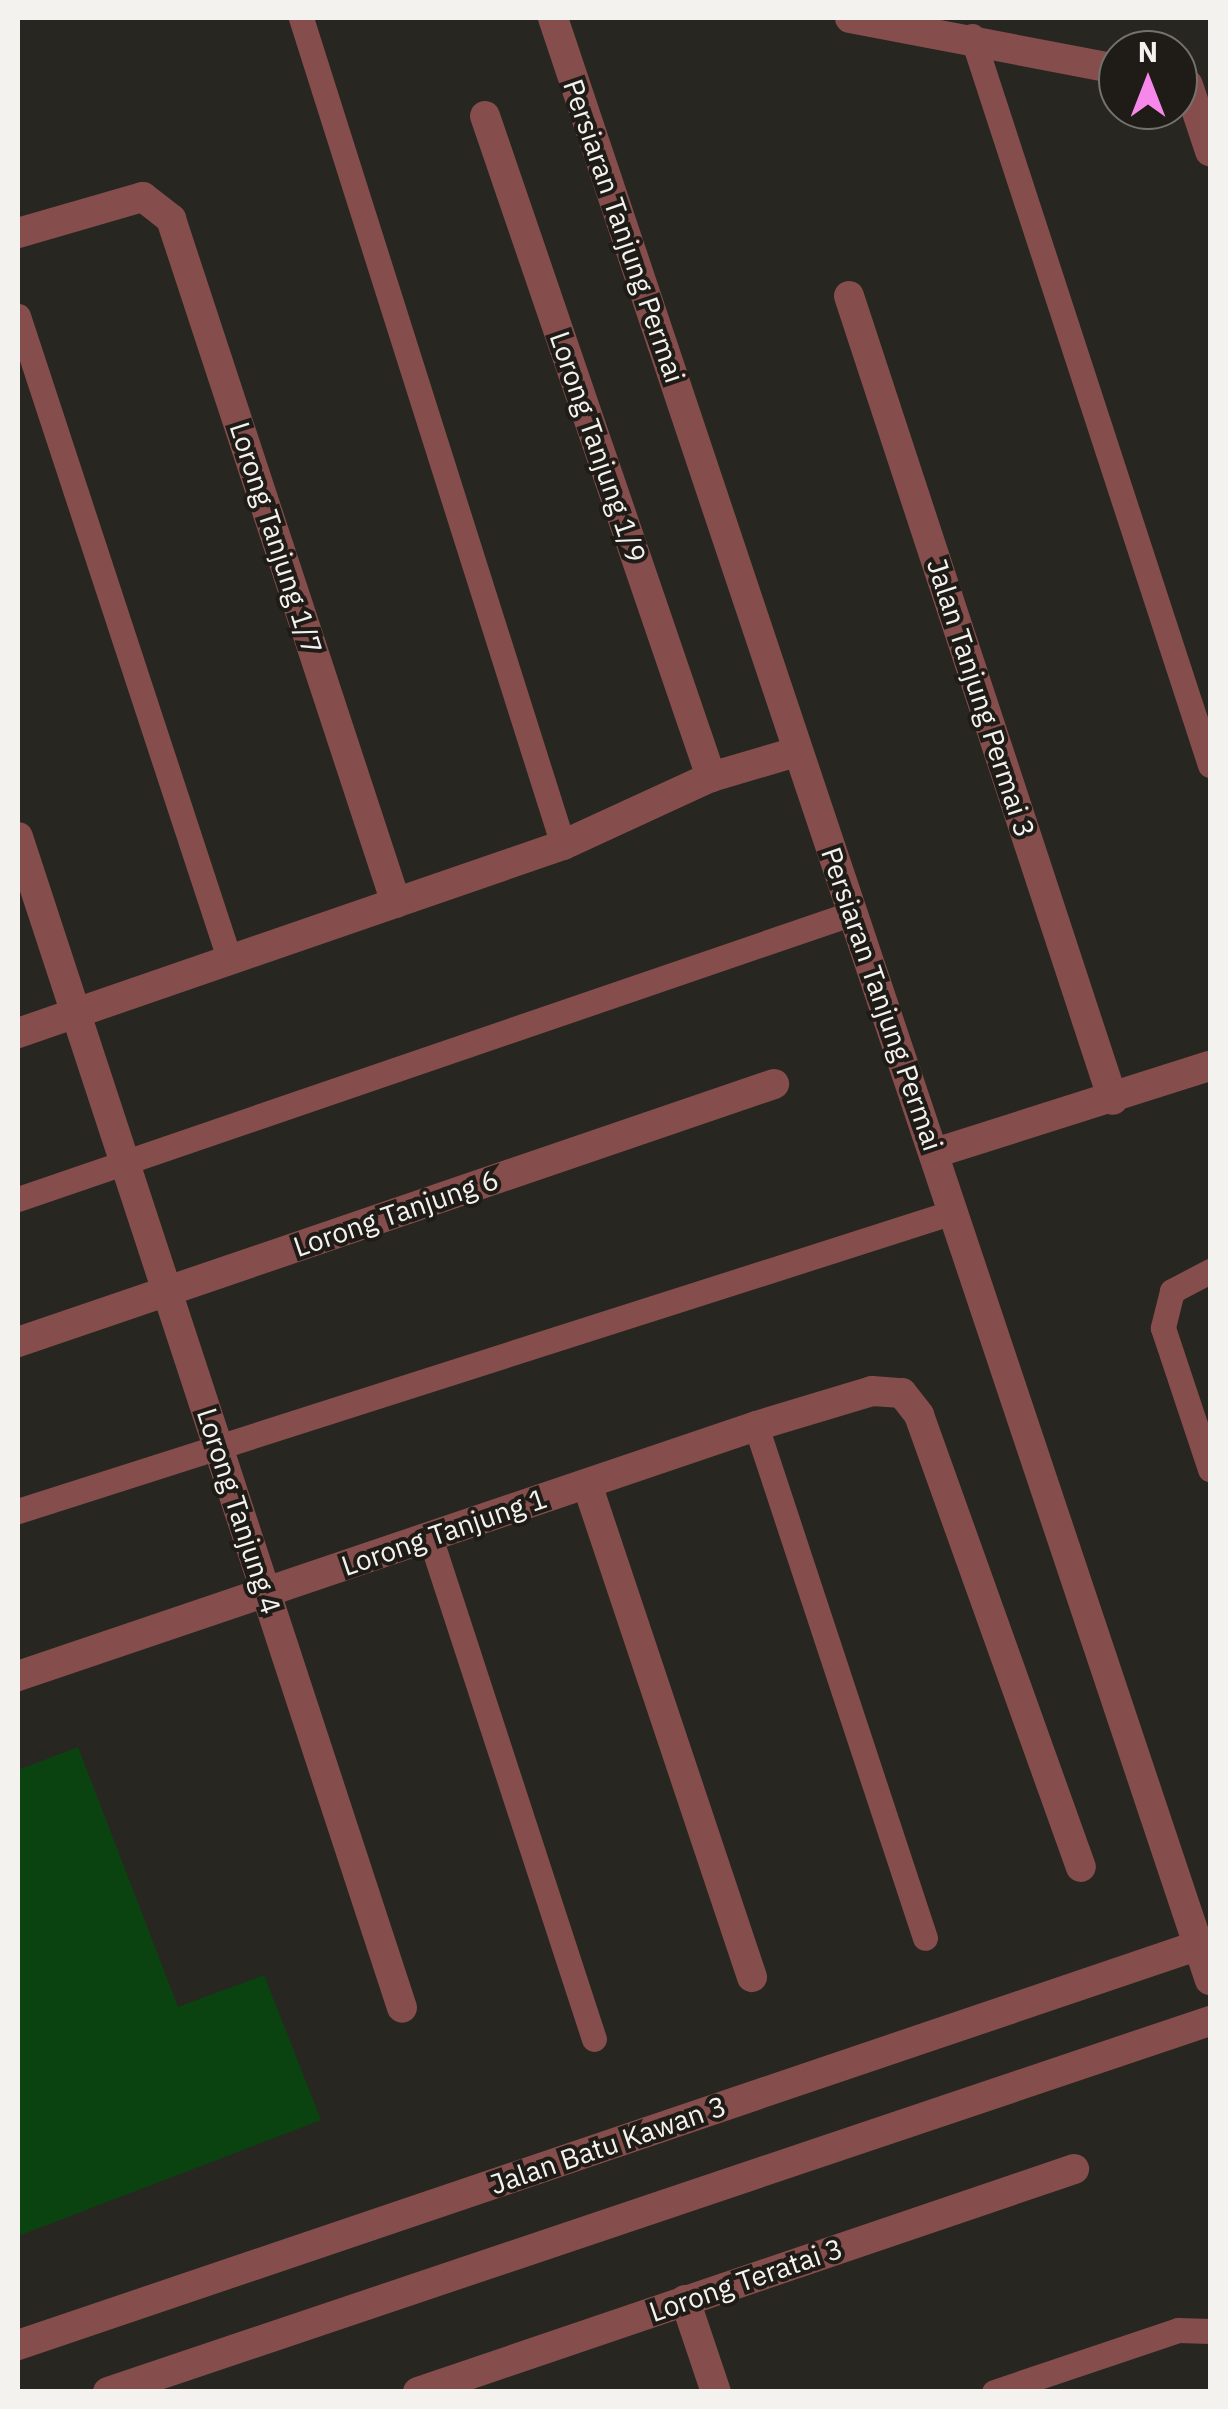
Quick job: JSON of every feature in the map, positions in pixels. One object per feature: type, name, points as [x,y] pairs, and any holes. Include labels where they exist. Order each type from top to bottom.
[{"type":"street","name":"Persiaran Tanjung Permai","points":[[553,18],[1210,1980]]},
{"type":"street","points":[[850,18],[972,36],[1098,64]]},
{"type":"street","points":[[1198,108],[1210,152]]},
{"type":"street","name":"Lorong Tanjung 1/9","points":[[485,116],[711,778]]},
{"type":"street","name":"Lorong Tanjung 1/7","points":[[18,233],[132,198],[155,200],[172,219],[396,903]]},
{"type":"street","name":"Jalan Tanjung Permai 3","points":[[848,296],[1113,1100]]},
{"type":"street","points":[[18,1033],[562,845],[711,778],[796,752]]},
{"type":"street","name":"Lorong Tanjung 4","points":[[18,836],[402,2008]]},
{"type":"street","points":[[936,1153],[1113,1100],[1210,1066]]},
{"type":"street","name":"Lorong Tanjung 6","points":[[18,1342],[774,1084]]},
{"type":"street","name":"Lorong Tanjung 1","points":[[18,1676],[756,1426],[872,1391],[902,1393],[919,1415],[1081,1867]]},
{"type":"street","points":[[587,1484],[752,1978]]},
{"type":"street","name":"Jalan Batu Kawan 3","points":[[18,2345],[1199,1945]]},
{"type":"street","points":[[108,2392],[1210,2021]]},
{"type":"street","name":"Lorong Teratai 3","points":[[424,2390],[1074,2169]]},
{"type":"street","points":[[685,2300],[716,2392]]},
{"type":"lane","points":[[300,18],[562,845]]},
{"type":"lane","points":[[972,36],[1210,765]]},
{"type":"lane","points":[[18,316],[230,961]]},
{"type":"lane","points":[[18,1199],[853,913]]},
{"type":"lane","points":[[18,1511],[216,1443],[953,1212]]},
{"type":"lane","points":[[1210,1271],[1172,1292],[1163,1328],[1210,1469]]},
{"type":"lane","points":[[756,1426],[925,1938]]},
{"type":"lane","points":[[430,1537],[594,2039]]},
{"type":"lane","points":[[994,2392],[1178,2330],[1210,2332]]},
{"type":"green space","points":[[78,1747],[178,2007],[264,1975],[321,2120],[18,2236],[18,1770]]}]
